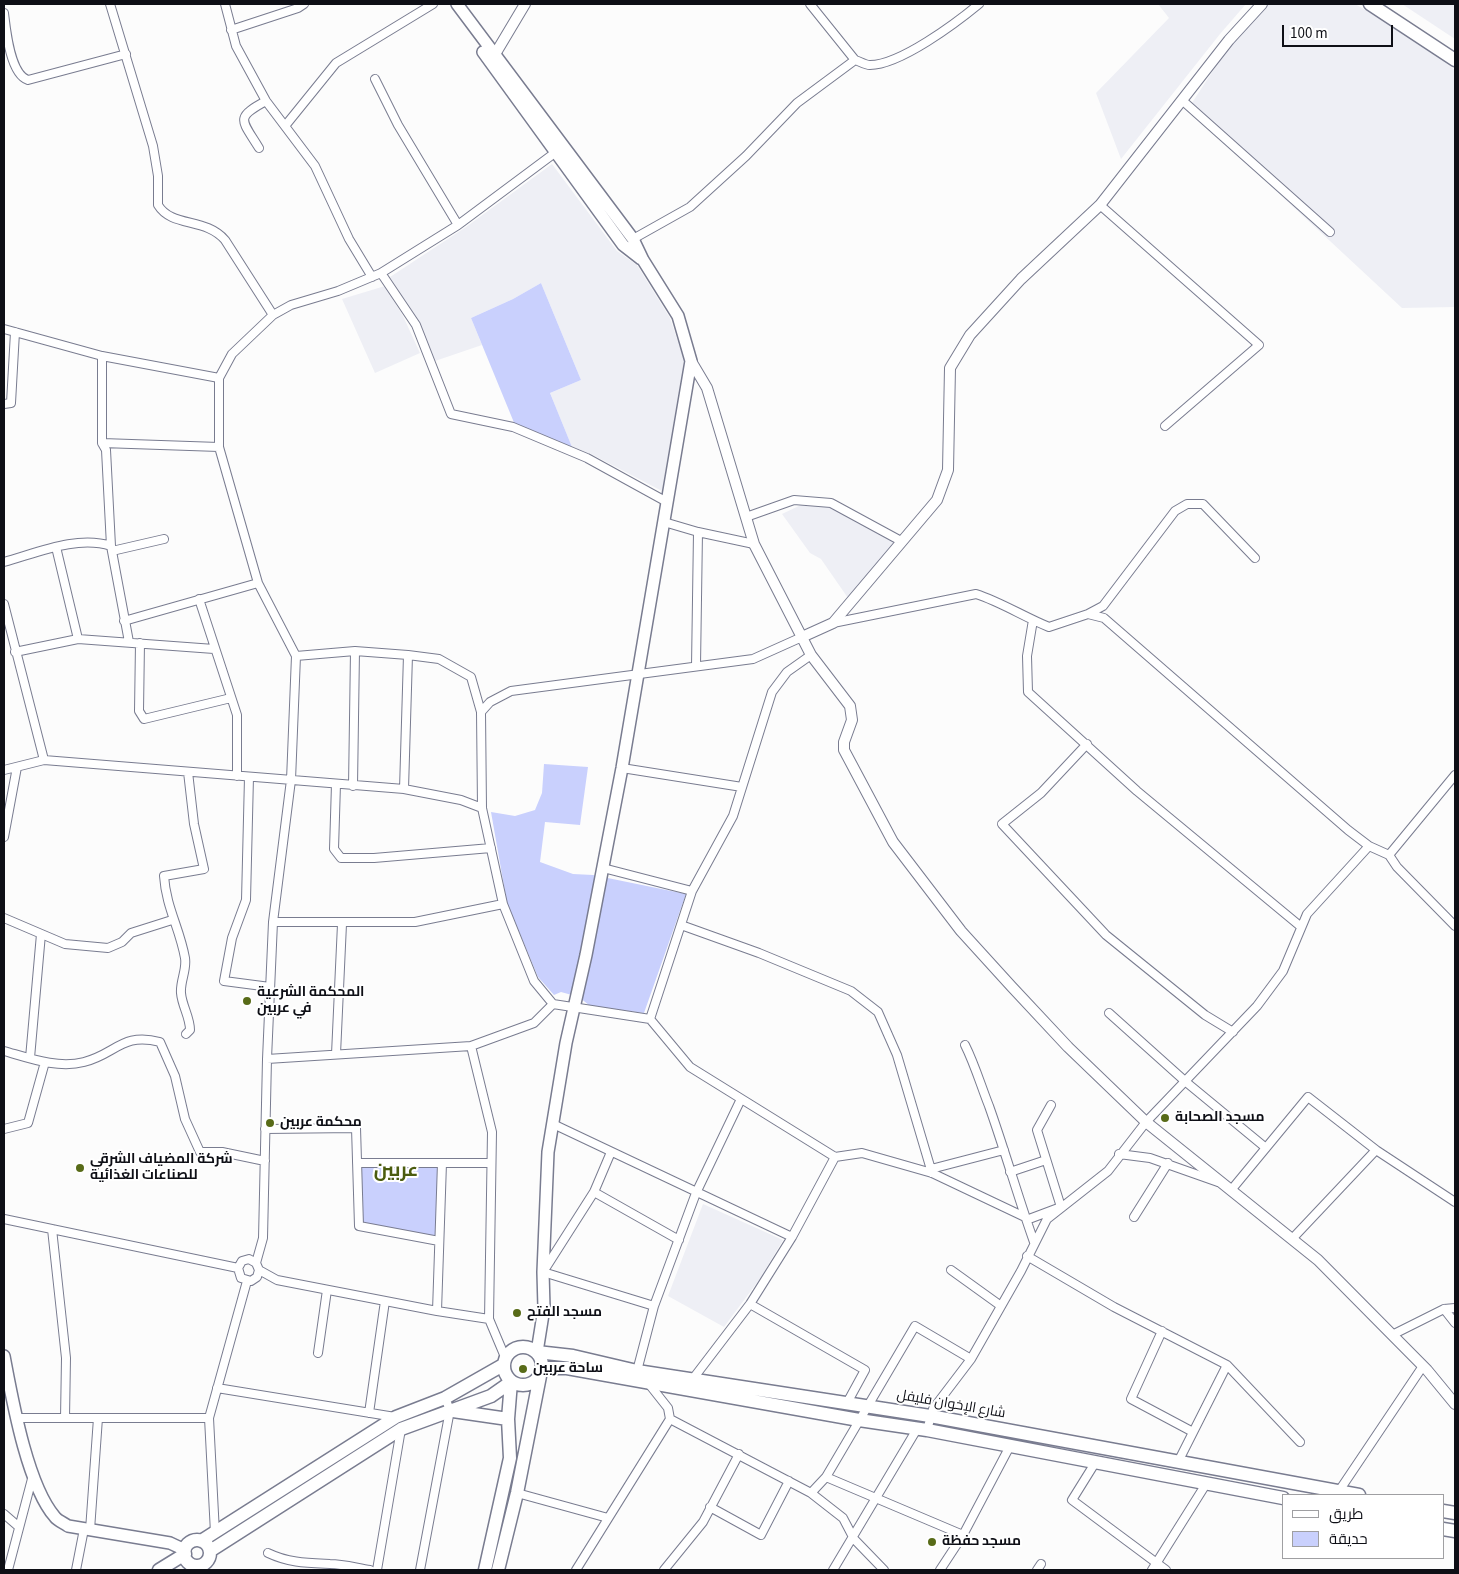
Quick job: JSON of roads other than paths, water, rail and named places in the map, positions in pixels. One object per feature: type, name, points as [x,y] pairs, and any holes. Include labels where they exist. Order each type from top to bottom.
[{"type":"main road","points":[[448,4],[633,239],[643,260],[678,316],[691,361],[622,768],[574,1008],[548,1152],[543,1272],[544,1308],[537,1352],[541,1372],[517,1493],[498,1570]]},
{"type":"main road","points":[[457,4],[556,152],[623,245],[643,260]]},
{"type":"main road","points":[[1370,4],[1455,60]]},
{"type":"main road","points":[[1386,4],[1455,51]]},
{"type":"main road","points":[[193,1563],[193,1541],[201,1541],[399,1423],[445,1398],[504,1361],[517,1348],[524,1347],[537,1352]]},
{"type":"main road","name":"شارع الإخوان فليفل","points":[[537,1352],[572,1356],[637,1372],[930,1416],[1352,1494]]},
{"type":"main road","points":[[4,1356],[16,1418],[42,1498],[55,1518],[68,1526],[170,1543],[193,1563]]},
{"type":"main road","points":[[504,1361],[506,1377],[511,1382],[520,1386],[528,1385],[541,1372]]},
{"type":"main road","name":"شارع الإخوان فليفل","points":[[541,1372],[567,1368],[858,1420],[922,1429],[1282,1498]]},
{"type":"main road","points":[[159,1570],[193,1563],[399,1423],[450,1410],[490,1396],[511,1382]]},
{"type":"main road","points":[[485,1570],[510,1458],[508,1419],[511,1382]]},
{"type":"main road","points":[[450,1410],[508,1419]]},
{"type":"main road","points":[[201,1541],[210,1551]]},
{"type":"street","points":[[110,4],[153,146],[158,176],[158,205],[168,217],[217,230],[273,315]]},
{"type":"street","points":[[225,4],[236,46],[266,101],[315,166],[349,239],[372,277]]},
{"type":"street","points":[[231,30],[298,8],[304,4]]},
{"type":"street","points":[[285,126],[336,63],[433,4]]},
{"type":"street","points":[[493,59],[525,4]]},
{"type":"street","points":[[810,4],[855,60],[870,65],[891,60],[954,24],[979,4]]},
{"type":"street","points":[[833,623],[937,500],[948,470],[950,368],[970,335],[1021,279],[1100,205],[1229,40],[1262,4]]},
{"type":"street","points":[[4,13],[9,51],[24,79],[28,80],[82,67],[126,54]]},
{"type":"street","points":[[633,239],[690,207],[746,156],[797,103],[855,60]]},
{"type":"street","points":[[375,79],[398,125],[458,225]]},
{"type":"street","points":[[258,148],[244,124],[243,117],[246,112],[266,101]]},
{"type":"street","points":[[1183,101],[1330,232]]},
{"type":"street","points":[[238,1268],[241,1278],[247,1281],[257,1277],[263,1238],[267,1059],[273,922],[291,780],[296,656],[258,583],[219,447],[219,378],[232,354],[273,315],[291,305],[338,292],[381,273],[458,225],[556,152]]},
{"type":"street","points":[[1100,205],[1259,345],[1165,426]]},
{"type":"street","points":[[381,273],[416,325],[451,414],[513,427],[587,458],[667,502]]},
{"type":"street","points":[[4,329],[102,356],[219,378]]},
{"type":"street","points":[[4,404],[11,403],[15,332]]},
{"type":"street","points":[[102,356],[102,443],[106,450],[112,548],[129,642]]},
{"type":"street","points":[[691,361],[706,388],[754,544],[811,655],[850,706],[852,720],[844,742],[844,750],[893,842],[961,932],[1068,1047],[1146,1122],[1229,1187],[1342,1282],[1423,1366],[1455,1404]]},
{"type":"street","points":[[102,443],[219,447]]},
{"type":"street","points":[[746,518],[794,500],[831,503],[901,542]]},
{"type":"street","points":[[481,712],[490,702],[511,691],[753,659],[833,623],[976,594],[994,600],[1049,627],[1088,614],[1103,606],[1175,511],[1187,504],[1203,504],[1255,558]]},
{"type":"street","points":[[664,522],[698,532],[754,544]]},
{"type":"street","points":[[696,666],[698,532]]},
{"type":"street","points":[[4,562],[56,547],[93,542],[112,548],[164,539]]},
{"type":"street","points":[[56,547],[78,639]]},
{"type":"street","points":[[124,621],[258,583]]},
{"type":"street","points":[[199,599],[237,715],[236,776]]},
{"type":"street","points":[[4,604],[44,760]]},
{"type":"street","points":[[1088,614],[1104,618],[1244,742],[1267,758],[1369,846],[1389,855],[1397,867],[1455,926]]},
{"type":"street","points":[[1033,620],[1028,656],[1028,692],[1137,791],[1300,926]]},
{"type":"street","points":[[15,652],[78,639],[214,649]]},
{"type":"street","points":[[140,643],[139,712],[144,719],[231,698]]},
{"type":"street","points":[[296,656],[355,651],[408,655],[439,659],[471,677],[481,712],[482,808],[502,904],[534,980],[553,1004],[650,1020],[690,1067],[834,1157],[862,1153],[931,1171],[1025,1217],[1035,1218],[1061,1207]]},
{"type":"street","points":[[353,786],[355,651]]},
{"type":"street","points":[[404,789],[408,655]]},
{"type":"street","points":[[650,1020],[692,891],[733,816],[772,692],[787,672],[811,655]]},
{"type":"street","points":[[1087,744],[1041,793],[1002,824],[1106,935],[1205,1015],[1233,1032]]},
{"type":"street","points":[[4,770],[44,760],[404,789],[461,800],[482,808]]},
{"type":"street","points":[[4,837],[17,767]]},
{"type":"street","points":[[622,768],[742,787]]},
{"type":"street","points":[[186,1034],[190,1030],[190,1024],[180,993],[185,961],[165,894],[164,876],[204,869],[194,824],[188,772]]},
{"type":"street","points":[[1389,855],[1455,775]]},
{"type":"street","points":[[249,777],[246,900],[232,938],[224,981],[270,987]]},
{"type":"street","points":[[336,784],[334,849],[341,858],[374,858],[491,848]]},
{"type":"street","points":[[833,1570],[930,1416],[971,1359],[1047,1219],[1108,1171],[1119,1154],[1146,1122],[1186,1082],[1272,988],[1294,949],[1300,926],[1307,914],[1369,846]]},
{"type":"street","points":[[603,868],[692,891]]},
{"type":"street","points":[[273,922],[342,924],[415,922],[502,904]]},
{"type":"street","points":[[4,918],[65,944],[108,948],[122,942],[131,933],[172,920]]},
{"type":"street","points":[[336,1054],[342,924]]},
{"type":"street","points":[[680,925],[760,953],[851,991],[878,1012],[897,1055],[931,1171]]},
{"type":"street","points":[[30,1058],[41,934]]},
{"type":"street","points":[[267,1059],[470,1046],[534,1022],[553,1004]]},
{"type":"street","points":[[1109,1013],[1186,1082],[1266,1148]]},
{"type":"street","points":[[4,1051],[57,1064],[84,1062],[130,1040],[147,1038],[160,1042],[176,1076],[185,1119],[200,1152],[222,1152],[264,1161]]},
{"type":"street","points":[[965,1045],[1004,1150],[1034,1242]]},
{"type":"street","points":[[470,1046],[492,1132],[489,1319],[504,1361]]},
{"type":"street","points":[[4,1129],[28,1123],[45,1062]]},
{"type":"street","points":[[1229,1187],[1266,1148],[1308,1097],[1376,1150],[1455,1202]]},
{"type":"street","points":[[637,1372],[654,1306],[696,1193],[741,1099]]},
{"type":"street","points":[[1051,1105],[1037,1130],[1061,1207]]},
{"type":"street","points":[[553,1124],[792,1237]]},
{"type":"street","points":[[265,1129],[356,1128],[359,1226],[439,1241]]},
{"type":"street","points":[[931,1171],[1004,1150]]},
{"type":"street","points":[[1292,1239],[1376,1150]]},
{"type":"street","points":[[611,1152],[594,1192],[543,1272],[654,1306]]},
{"type":"street","points":[[1119,1154],[1132,1154],[1168,1163],[1229,1187]]},
{"type":"street","points":[[692,1380],[750,1304],[792,1237],[834,1157]]},
{"type":"street","points":[[1010,1172],[1046,1160]]},
{"type":"street","points":[[357,1163],[491,1163]]},
{"type":"street","points":[[1134,1217],[1168,1163]]},
{"type":"street","points":[[437,1311],[442,1164]]},
{"type":"street","points":[[594,1192],[679,1240]]},
{"type":"street","points":[[4,1218],[238,1268]]},
{"type":"street","points":[[52,1229],[66,1358],[65,1418]]},
{"type":"street","points":[[1027,1256],[1114,1307],[1227,1365],[1300,1442]]},
{"type":"street","points":[[238,1268],[245,1260],[258,1266],[277,1280],[437,1311],[489,1319]]},
{"type":"street","points":[[951,1270],[1001,1306]]},
{"type":"street","points":[[215,1533],[209,1418],[247,1281]]},
{"type":"street","points":[[318,1353],[327,1290]]},
{"type":"street","points":[[370,1413],[385,1301]]},
{"type":"street","points":[[750,1304],[865,1370],[847,1403]]},
{"type":"street","points":[[1392,1335],[1444,1309],[1455,1308]]},
{"type":"street","points":[[1444,1309],[1455,1323]]},
{"type":"street","points":[[811,1493],[826,1477],[858,1420],[869,1407],[915,1326],[971,1359]]},
{"type":"street","points":[[1162,1331],[1131,1399],[1193,1432]]},
{"type":"street","points":[[1178,1462],[1227,1365]]},
{"type":"street","points":[[1339,1492],[1423,1366]]},
{"type":"street","points":[[576,1570],[670,1419],[668,1408],[650,1384]]},
{"type":"street","points":[[217,1388],[370,1413],[399,1423],[377,1570]]},
{"type":"street","points":[[420,1570],[450,1410],[445,1398]]},
{"type":"street","points":[[16,1418],[209,1418]]},
{"type":"street","points":[[76,1570],[87,1529],[98,1418]]},
{"type":"street","points":[[670,1419],[811,1493],[843,1518],[854,1539],[884,1570]]},
{"type":"street","points":[[940,1570],[963,1536],[1010,1446]]},
{"type":"street","points":[[664,1570],[703,1522],[739,1454]]},
{"type":"street","points":[[1095,1463],[1072,1500],[1154,1567],[1166,1570]]},
{"type":"street","points":[[8,1570],[34,1473]]},
{"type":"street","points":[[826,1477],[963,1536]]},
{"type":"street","points":[[710,1507],[760,1535],[789,1481]]},
{"type":"street","points":[[1154,1567],[1206,1484]]},
{"type":"street","points":[[517,1493],[608,1518]]},
{"type":"street","points":[[4,1514],[20,1528]]},
{"type":"street","points":[[268,1553],[282,1560],[310,1565],[332,1564],[370,1570]]},
{"type":"place","name":"المحكمة الشرعية في عربين","points":[[247,1001]]},
{"type":"place","name":"مسجد الصحابة","points":[[1165,1118]]},
{"type":"place","name":"محكمة عربين","points":[[270,1123]]},
{"type":"place","name":"شركة المضياف الشرقي للصناعات الغذائية","points":[[80,1168]]},
{"type":"place","name":"مسجد الفتح","points":[[517,1313]]},
{"type":"place","name":"ساحة عربين","points":[[523,1369]]},
{"type":"place","name":"مسجد حفظة","points":[[932,1542]]},
{"type":"district","name":"عربين","points":[[396,1172]]}]
